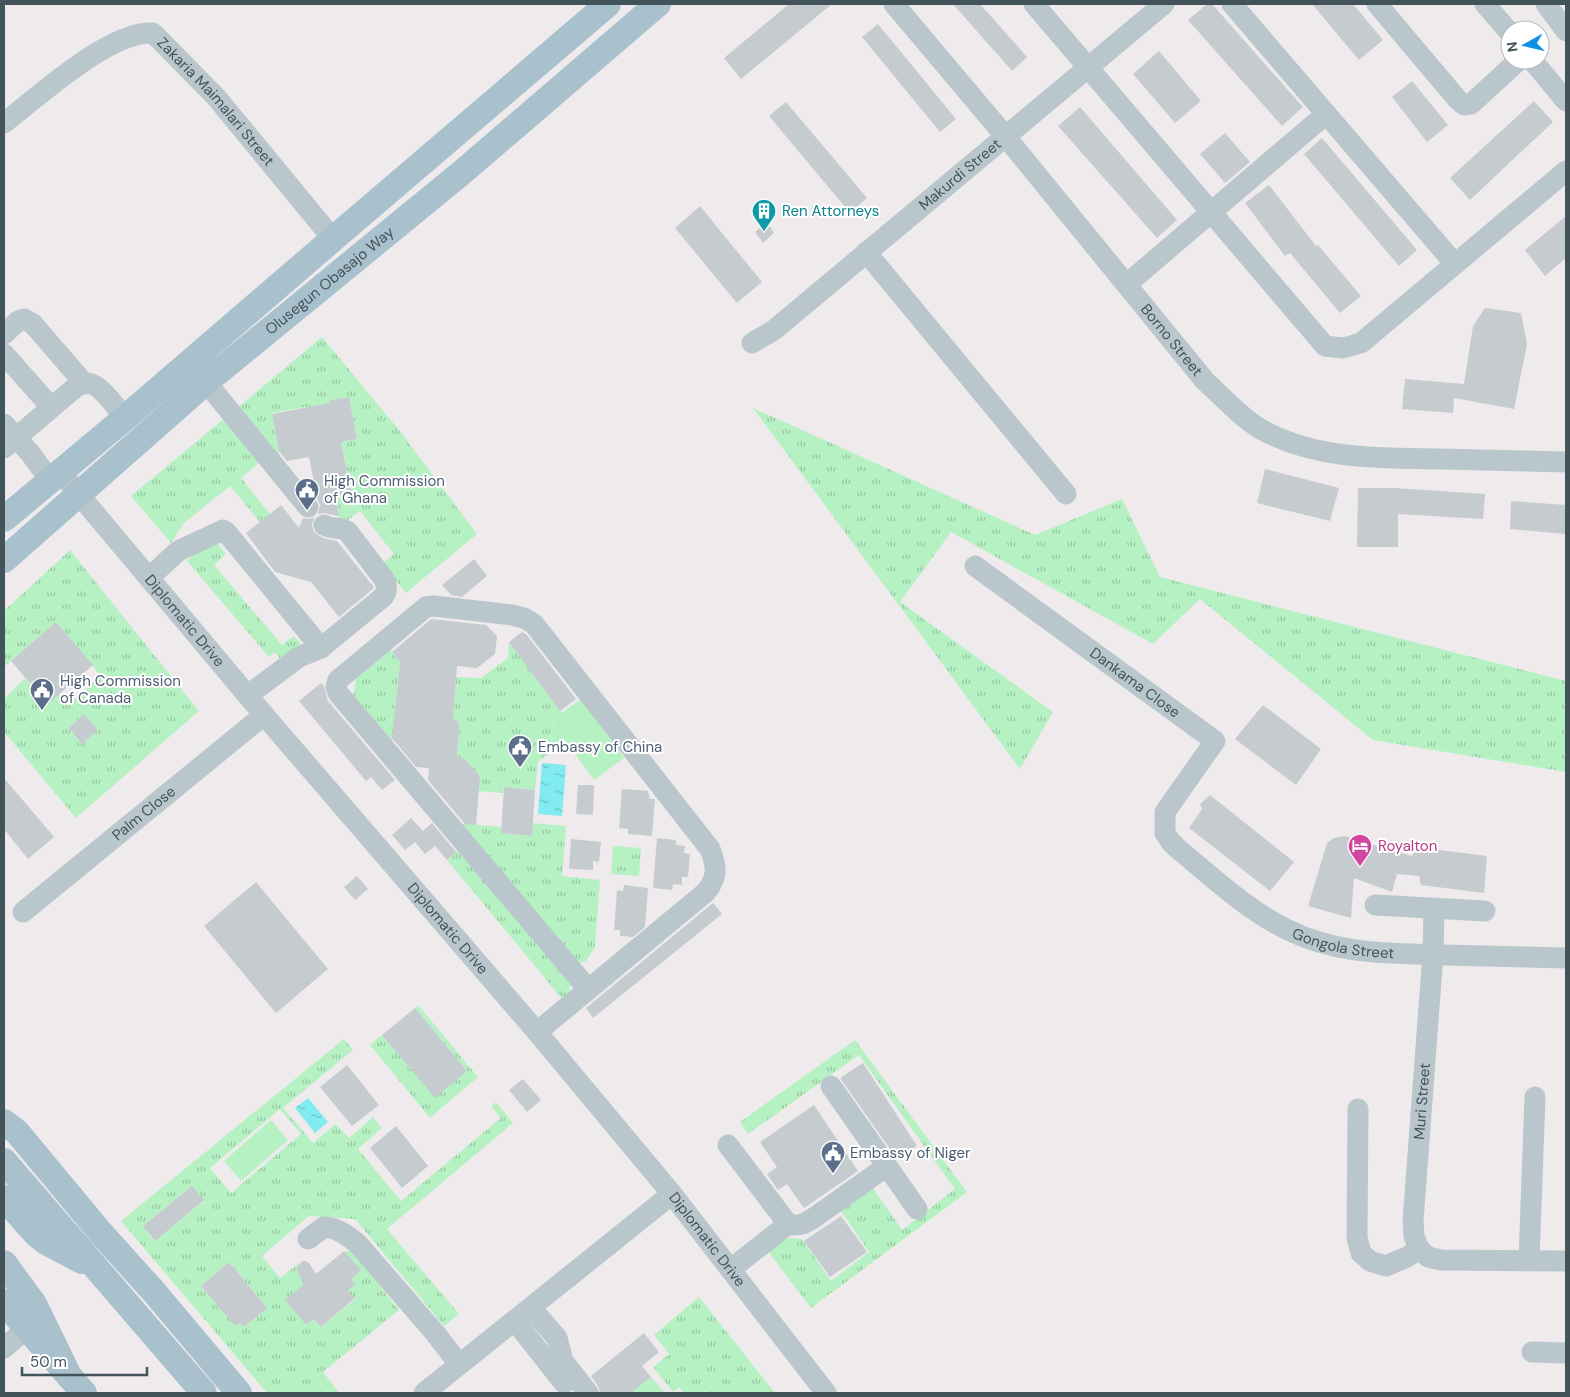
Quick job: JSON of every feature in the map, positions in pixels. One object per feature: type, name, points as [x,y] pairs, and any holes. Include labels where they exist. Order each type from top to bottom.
[{"type":"main road","name":"Olusegun Obasajo Way","points":[[4,519],[125,418],[608,4]]},
{"type":"main road","name":"Olusegun Obasajo Way","points":[[4,560],[206,382],[460,174],[658,4]]},
{"type":"main road","points":[[242,317],[258,339]]},
{"type":"main road","points":[[4,1122],[17,1132],[38,1156],[100,1232],[155,1293],[239,1393]]},
{"type":"main road","points":[[4,1161],[204,1393]]},
{"type":"main road","points":[[4,1198],[36,1234],[46,1242],[94,1267]]},
{"type":"main road","points":[[4,1263],[34,1304],[77,1384]]},
{"type":"main road","points":[[4,1302],[26,1329],[77,1384]]},
{"type":"street","name":"Borno Street","points":[[894,4],[1206,380],[1237,411],[1266,432],[1301,446],[1335,455],[1566,462]]},
{"type":"street","points":[[1034,4],[1325,346],[1343,348],[1361,343],[1566,171]]},
{"type":"street","name":"Makurdi Street","points":[[752,343],[774,330],[1164,4]]},
{"type":"street","points":[[1232,4],[1455,264]]},
{"type":"street","points":[[1377,4],[1458,100],[1464,104],[1471,104],[1508,70]]},
{"type":"street","points":[[1485,4],[1500,21]]},
{"type":"street","points":[[1546,4],[1566,31]]},
{"type":"street","name":"Zakaria Maimalari Street","points":[[4,123],[88,58],[118,40],[144,32],[153,33],[216,97],[332,239]]},
{"type":"street","points":[[1540,70],[1566,101]]},
{"type":"street","points":[[1127,284],[1326,114]]},
{"type":"street","points":[[866,252],[1066,494]]},
{"type":"street","points":[[4,334],[18,321],[24,319],[33,324],[84,383]]},
{"type":"street","points":[[4,354],[51,408]]},
{"type":"street","points":[[206,382],[308,507]]},
{"type":"street","points":[[8,437],[51,408],[77,386],[84,383],[94,384],[125,418]]},
{"type":"street","name":"Diplomatic Drive","points":[[8,437],[78,494],[150,577],[264,715],[537,1032],[672,1194],[826,1393]]},
{"type":"street","points":[[248,695],[300,657],[321,648],[384,597],[387,592],[387,585],[384,579],[348,532],[324,526]]},
{"type":"street","points":[[150,577],[178,551],[224,530],[321,648]]},
{"type":"street","name":"Dankama Close","points":[[975,566],[1215,741],[1165,812],[1164,822]]},
{"type":"street","points":[[537,1032],[706,892],[714,882],[714,860],[710,849],[534,624],[524,618],[512,615],[434,606],[426,607],[338,680],[336,687],[338,693],[588,989]]},
{"type":"street","name":"Palm Close","points":[[23,912],[264,715]]},
{"type":"street","name":"Gongola Street","points":[[1164,822],[1165,833],[1177,848],[1238,898],[1263,916],[1288,930],[1327,945],[1361,952],[1566,958]]},
{"type":"street","points":[[1375,905],[1485,911]]},
{"type":"street","name":"Muri Street","points":[[1419,1249],[1414,1236],[1413,1221],[1433,954],[1434,909]]},
{"type":"street","points":[[831,1086],[916,1209]]},
{"type":"street","points":[[1529,1260],[1535,1097]]},
{"type":"street","points":[[1358,1108],[1356,1238],[1361,1253],[1370,1261],[1386,1266],[1407,1257],[1419,1249],[1428,1257],[1441,1260],[1566,1261]]},
{"type":"street","points":[[728,1145],[788,1224],[796,1226],[804,1224],[886,1166]]},
{"type":"street","points":[[424,1393],[672,1194]]},
{"type":"street","points":[[731,1269],[788,1224]]},
{"type":"street","points":[[308,1239],[324,1227],[338,1230],[350,1237],[460,1364]]},
{"type":"street","points":[[523,1314],[572,1393]]},
{"type":"street","points":[[523,1314],[557,1338],[563,1361],[588,1393]]},
{"type":"street","points":[[4,1348],[26,1329]]},
{"type":"street","points":[[1532,1352],[1566,1353]]},
{"type":"green space","points":[[322,337],[399,430],[477,534],[406,593],[382,564],[394,554],[360,511],[348,520],[339,518],[335,496],[351,492],[342,445],[314,450],[306,407],[272,413],[281,463],[237,408]],"holes":[[[349,397],[357,439],[338,443],[330,400]]]},
{"type":"green space","points":[[753,408],[1035,535],[1122,499],[1160,577],[1566,681],[1566,772],[1373,740],[1200,599],[1153,644],[951,532],[900,602],[1053,712],[1020,769]]},
{"type":"green space","points":[[226,417],[261,461],[241,478],[270,514],[260,522],[230,486],[184,523],[171,543],[131,496]]},
{"type":"green space","points":[[216,542],[226,554],[214,565],[282,645],[294,636],[301,644],[281,660],[275,652],[269,657],[187,561],[198,550]]},
{"type":"green space","points":[[70,550],[199,711],[76,818],[4,732],[4,699],[25,678],[47,704],[59,694],[68,705],[101,676],[56,622],[4,667],[4,611]],"holes":[[[84,714],[98,730],[82,744],[69,728]]]},
{"type":"green space","points":[[509,642],[562,713],[551,722],[565,740],[538,762],[535,790],[504,787],[503,793],[478,791],[479,776],[465,758],[457,757],[459,726],[458,721],[453,718],[456,677],[481,678],[508,658]]},
{"type":"green space","points":[[389,648],[400,662],[392,744],[353,696],[357,675]]},
{"type":"green space","points":[[581,699],[624,758],[594,780],[551,721]]},
{"type":"green space","points":[[458,823],[501,827],[501,833],[531,836],[533,823],[566,826],[562,876],[600,880],[595,947],[586,961],[579,963]]},
{"type":"green space","points":[[613,846],[641,848],[639,876],[611,874]]},
{"type":"green space","points":[[462,847],[571,978],[569,995],[563,1000],[447,860]]},
{"type":"green space","points":[[418,1005],[478,1077],[430,1118],[370,1045],[382,1035],[435,1097],[467,1071],[415,1008]]},
{"type":"green space","points":[[344,1039],[353,1050],[283,1108],[313,1143],[336,1124],[349,1138],[373,1117],[382,1128],[358,1149],[401,1201],[501,1118],[491,1106],[496,1102],[513,1123],[387,1229],[459,1314],[444,1326],[355,1219],[309,1216],[262,1256],[280,1278],[299,1263],[297,1271],[308,1281],[286,1300],[306,1325],[314,1319],[321,1327],[355,1299],[348,1290],[351,1279],[360,1270],[344,1251],[352,1251],[399,1310],[323,1372],[339,1393],[267,1393],[121,1221]],"holes":[[[280,1109],[301,1134],[231,1193],[210,1168]],[[192,1186],[204,1201],[154,1241],[143,1226]],[[229,1262],[267,1308],[244,1327],[240,1323],[235,1326],[227,1316],[227,1307],[222,1311],[214,1302],[215,1293],[210,1297],[201,1286]]]},
{"type":"green space","points":[[855,1040],[967,1192],[811,1308],[767,1250],[783,1240],[791,1238],[802,1239],[831,1281],[869,1252],[841,1211],[873,1188],[902,1230],[955,1189],[859,1055],[748,1134],[740,1122]]},
{"type":"green space","points":[[271,1120],[288,1140],[241,1181],[224,1161]]},
{"type":"green space","points":[[699,1297],[775,1393],[684,1393],[679,1387],[673,1392],[653,1367],[669,1354],[654,1335]]},
{"type":"green space","points":[[651,1377],[665,1393],[631,1393]]},
{"type":"water","points":[[542,763],[566,765],[562,816],[538,814]]},
{"type":"water","points":[[308,1098],[328,1122],[315,1133],[295,1108]]},
{"type":"building","points":[[789,4],[832,4],[741,79],[724,58]]},
{"type":"building","points":[[953,4],[980,4],[1027,57],[1012,71]]},
{"type":"building","points":[[1207,4],[1212,4],[1303,107],[1282,126],[1188,20]]},
{"type":"building","points":[[1312,4],[1353,4],[1383,40],[1359,60]]},
{"type":"building","points":[[878,24],[956,119],[940,132],[862,37]]},
{"type":"building","points":[[1159,51],[1201,101],[1175,123],[1133,74]]},
{"type":"building","points":[[1412,81],[1448,125],[1427,142],[1392,97]]},
{"type":"building","points":[[1534,101],[1553,122],[1470,200],[1450,178]]},
{"type":"building","points":[[786,102],[867,198],[850,213],[769,116]]},
{"type":"building","points":[[1080,107],[1177,220],[1157,238],[1058,126]]},
{"type":"building","points":[[1225,133],[1250,162],[1225,183],[1200,154]]},
{"type":"building","points":[[1322,138],[1417,250],[1399,266],[1304,154]]},
{"type":"building","points":[[1269,185],[1316,246],[1318,245],[1361,296],[1340,313],[1290,253],[1285,256],[1245,203]]},
{"type":"building","points":[[700,206],[762,282],[737,303],[675,228]]},
{"type":"building","points":[[1566,216],[1566,258],[1545,276],[1525,250]]},
{"type":"building","name":"Ren Attorneys","points":[[767,222],[774,233],[763,243],[755,232]]},
{"type":"building","points":[[1485,308],[1521,313],[1527,344],[1514,409],[1454,398],[1453,413],[1402,409],[1405,379],[1464,384],[1473,326]]},
{"type":"building","points":[[349,397],[357,439],[341,442],[351,492],[335,496],[339,516],[324,513],[318,514],[320,505],[309,457],[287,461],[279,451],[272,414],[330,403],[330,400]]},
{"type":"building","points":[[1265,469],[1339,488],[1330,521],[1257,503]]},
{"type":"building","points":[[1358,488],[1394,488],[1485,494],[1483,519],[1398,514],[1398,547],[1357,547]]},
{"type":"building","points":[[1511,501],[1566,505],[1566,534],[1510,529]]},
{"type":"building","points":[[281,505],[299,528],[303,518],[310,519],[314,517],[312,525],[314,532],[323,538],[337,541],[373,586],[374,588],[339,617],[311,582],[275,572],[246,533]]},
{"type":"building","points":[[474,559],[487,576],[462,597],[451,595],[442,585]]},
{"type":"building","points":[[431,619],[486,625],[497,636],[495,654],[477,668],[457,666],[453,718],[458,721],[459,726],[457,757],[464,758],[480,776],[476,825],[465,824],[428,780],[429,768],[416,767],[392,738],[400,662],[392,652]]},
{"type":"building","points":[[56,622],[93,665],[48,704],[11,661]]},
{"type":"building","points":[[522,632],[526,634],[576,699],[560,711],[509,642]]},
{"type":"building","points":[[321,683],[324,686],[328,701],[395,780],[382,790],[371,777],[366,781],[299,701]]},
{"type":"building","points":[[1263,705],[1321,749],[1296,785],[1235,739]]},
{"type":"building","points":[[84,714],[98,730],[82,744],[69,728]]},
{"type":"building","points":[[4,778],[54,837],[28,859],[4,829]]},
{"type":"building","points":[[578,785],[594,785],[593,815],[576,814]]},
{"type":"building","points":[[504,787],[535,790],[532,836],[501,833]]},
{"type":"building","points":[[622,789],[648,791],[650,799],[655,799],[652,836],[628,834],[628,829],[619,828]]},
{"type":"building","points":[[1210,795],[1294,862],[1270,891],[1189,828],[1202,809],[1200,804]]},
{"type":"building","points":[[411,818],[423,831],[432,823],[456,852],[447,860],[435,846],[425,854],[415,842],[405,850],[392,835]]},
{"type":"building","name":"Royalton","points":[[1344,836],[1412,856],[1416,847],[1487,856],[1484,893],[1421,885],[1419,876],[1397,874],[1392,892],[1354,878],[1351,918],[1308,906],[1327,843],[1334,838]]},
{"type":"building","points":[[657,838],[676,840],[676,845],[685,846],[684,853],[690,854],[688,877],[682,877],[682,885],[673,884],[672,890],[653,888]]},
{"type":"building","points":[[571,839],[601,842],[599,862],[593,861],[593,870],[569,869]]},
{"type":"building","points":[[357,876],[368,889],[355,900],[344,887]]},
{"type":"building","points":[[256,882],[328,969],[276,1013],[204,926]]},
{"type":"building","points":[[624,885],[648,888],[645,927],[633,937],[620,936],[620,930],[614,930],[617,890],[623,891]]},
{"type":"building","points":[[713,903],[722,914],[593,1018],[586,1008]]},
{"type":"building","points":[[415,1008],[467,1071],[435,1098],[382,1035]]},
{"type":"building","points":[[863,1063],[917,1146],[897,1159],[840,1078]]},
{"type":"building","points":[[347,1065],[379,1105],[352,1126],[320,1087]]},
{"type":"building","points":[[523,1079],[541,1100],[527,1112],[509,1090]]},
{"type":"building","points":[[814,1105],[858,1171],[804,1208],[787,1184],[778,1190],[767,1174],[777,1167],[760,1142]]},
{"type":"building","points":[[396,1126],[428,1166],[402,1188],[370,1148]]},
{"type":"building","points":[[192,1186],[204,1200],[155,1241],[143,1226]]},
{"type":"building","points":[[841,1216],[867,1252],[830,1277],[804,1241]]},
{"type":"building","points":[[344,1251],[361,1270],[351,1279],[355,1284],[348,1290],[355,1298],[321,1327],[314,1319],[306,1325],[285,1300],[304,1284],[297,1271],[297,1267],[302,1261],[306,1261],[316,1274]]},
{"type":"building","points":[[229,1262],[267,1308],[244,1327],[240,1323],[235,1326],[201,1286]]},
{"type":"building","points":[[644,1333],[659,1352],[642,1366],[651,1377],[631,1393],[600,1393],[598,1386],[591,1376]]},
{"type":"place","name":"Ren Attorneys","points":[[764,232]]},
{"type":"place","name":"High Commission of Ghana","points":[[307,511]]},
{"type":"place","name":"High Commission of Canada","points":[[42,711]]},
{"type":"place","name":"Embassy of China","points":[[520,768]]},
{"type":"place","name":"Royalton","points":[[1360,867]]},
{"type":"place","name":"Embassy of Niger","points":[[833,1174]]}]
